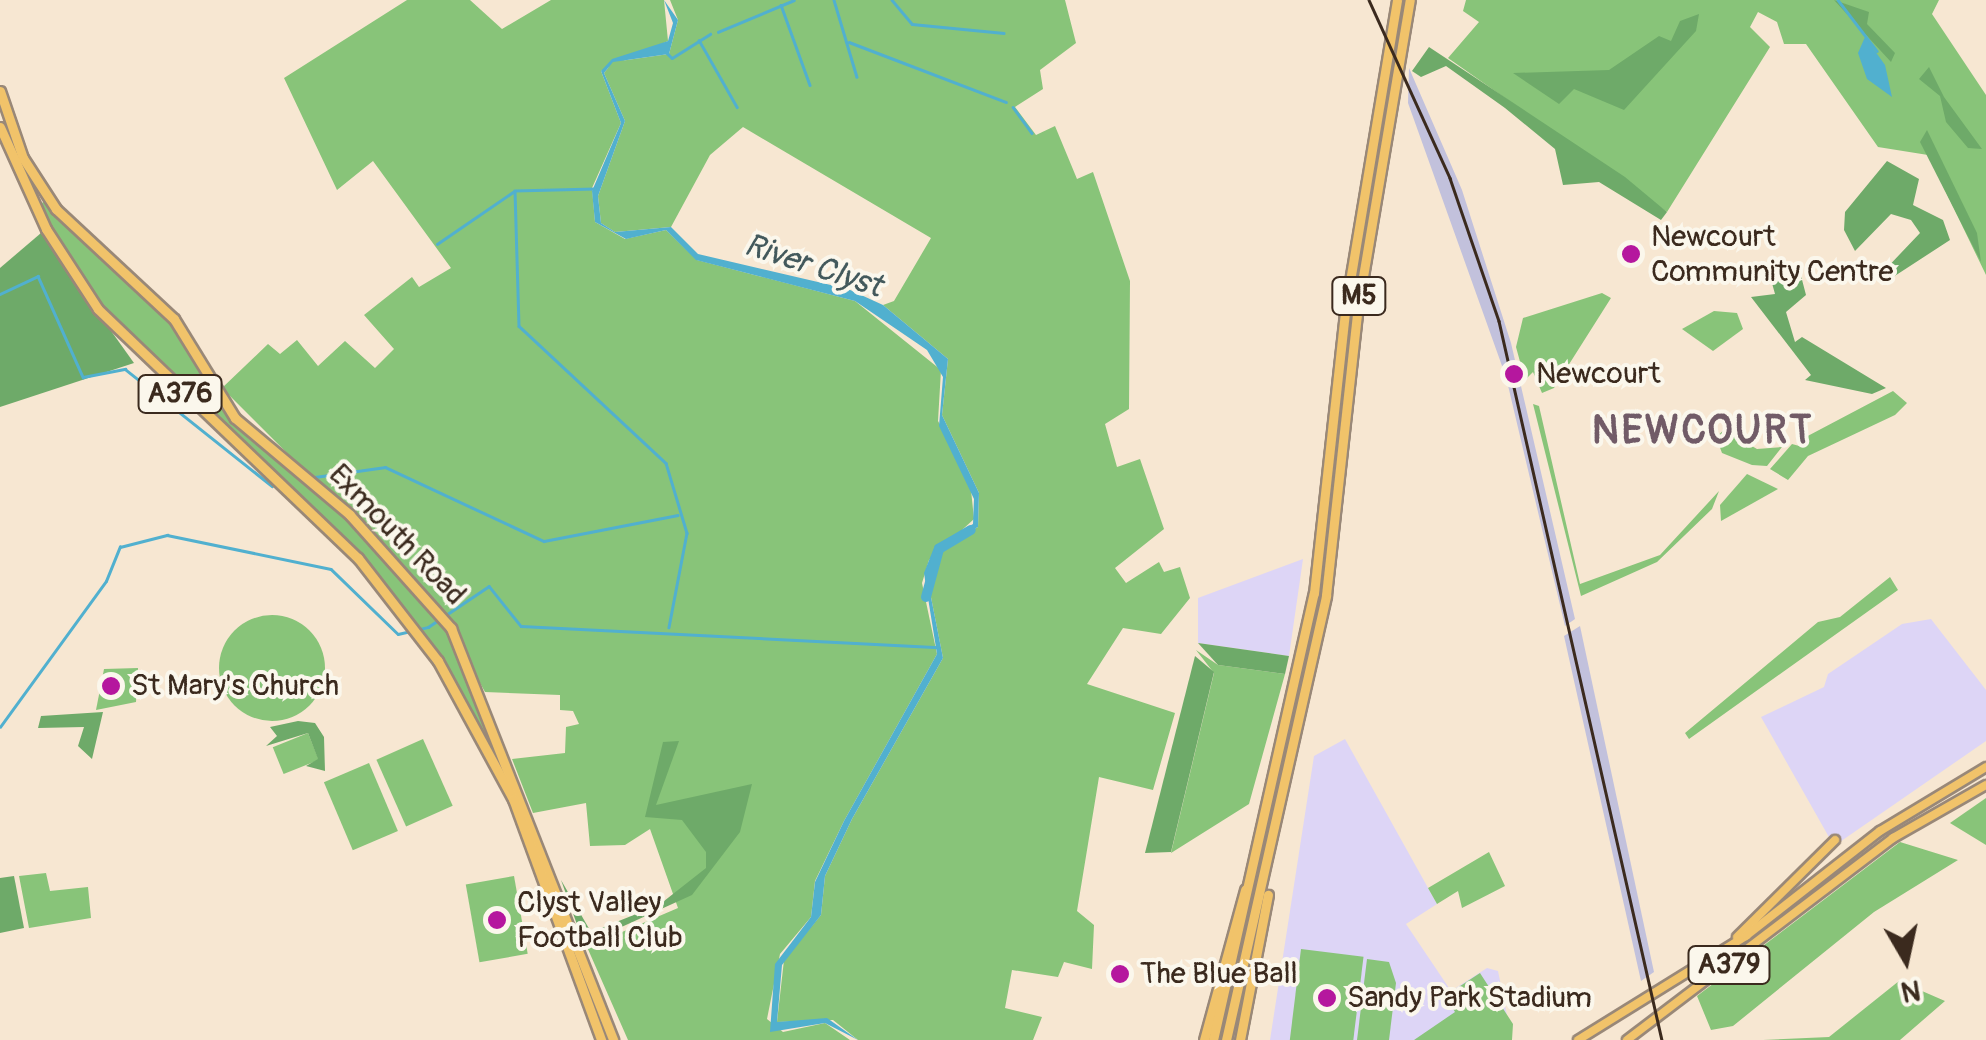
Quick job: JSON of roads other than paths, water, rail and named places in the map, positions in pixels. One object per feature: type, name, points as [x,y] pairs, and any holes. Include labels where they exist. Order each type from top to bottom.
[{"type":"highway","name":"M5","points":[[1212,1040],[1260,850],[1316,582],[1346,305],[1397,0]]},
{"type":"highway","name":"M5","points":[[1240,1040],[1326,594],[1358,306],[1410,0]]},
{"type":"highway","name":"Exmouth Road","points":[[0,91],[23,158],[56,209],[174,320],[235,418],[350,515],[442,616],[531,814],[613,1040]]},
{"type":"highway","name":"Exmouth Road","points":[[0,127],[46,229],[122,338],[330,529],[420,635],[513,800],[601,1040]]},
{"type":"highway","name":"M5","points":[[1226,1040],[1274,848]]},
{"type":"highway","name":"M5","points":[[1204,1040],[1260,850]]},
{"type":"main road","name":"A379","points":[[1578,1040],[1723,950],[1910,810],[1986,766]]},
{"type":"main road","name":"A379","points":[[1626,1040],[1893,838],[1986,785]]},
{"type":"main road","name":"A379","points":[[1723,950],[1835,840]]},
{"type":"water","points":[[664,0],[678,20],[669,54],[613,62],[604,73],[625,121],[598,196],[601,223],[615,232],[671,227],[698,254],[848,289],[883,305],[948,359],[942,415],[979,493],[978,527],[939,547],[927,577],[943,658],[852,819],[825,876],[821,915],[782,965],[777,1022],[827,1018],[858,1040],[825,1023],[770,1032],[775,964],[811,917],[815,882],[844,821],[937,654],[924,573],[935,545],[973,524],[974,499],[939,426],[943,377],[927,350],[855,301],[696,260],[666,230],[626,239],[595,222],[592,191],[621,123],[601,71],[612,59],[668,41],[673,23]]},
{"type":"water","points":[[1865,37],[1885,65],[1892,97],[1867,79],[1858,53]]},
{"type":"waterway","points":[[718,32],[794,0]]},
{"type":"waterway","points":[[834,0],[857,77]]},
{"type":"waterway","points":[[892,0],[912,24],[1004,33]]},
{"type":"waterway","points":[[1838,0],[1877,51]]},
{"type":"waterway","points":[[781,5],[810,85]]},
{"type":"waterway","points":[[666,52],[672,58],[710,34]]},
{"type":"waterway","points":[[699,40],[737,107]]},
{"type":"waterway","points":[[849,42],[1006,102]]},
{"type":"waterway","points":[[1013,107],[1032,133]]},
{"type":"waterway","points":[[595,189],[515,191],[519,326],[666,463],[687,533],[669,627]]},
{"type":"waterway","points":[[437,244],[513,192]]},
{"type":"waterway","points":[[0,294],[38,276],[83,377],[125,369],[272,486]]},
{"type":"waterway","points":[[315,477],[385,467],[544,541],[678,515]]},
{"type":"waterway","name":"River Clyst","points":[[926,597],[939,549],[971,530]]},
{"type":"waterway","points":[[0,727],[106,581],[120,547],[167,535],[331,569],[398,634],[428,627],[489,586],[521,626],[938,647]]},
{"type":"railway","points":[[1369,0],[1450,178],[1499,321],[1662,1040]]},
{"type":"place","name":"Newcourt Community Centre","points":[[1631,254]]},
{"type":"place","name":"Newcourt","points":[[1514,374]]},
{"type":"place","name":"St Mary's Church","points":[[111,686]]},
{"type":"place","name":"Clyst Valley Football Club","points":[[497,920]]},
{"type":"place","name":"The Blue Ball","points":[[1120,974]]},
{"type":"place","name":"Sandy Park Stadium","points":[[1327,998]]},
{"type":"district","name":"NEWCOURT","points":[[1703,431]]}]
